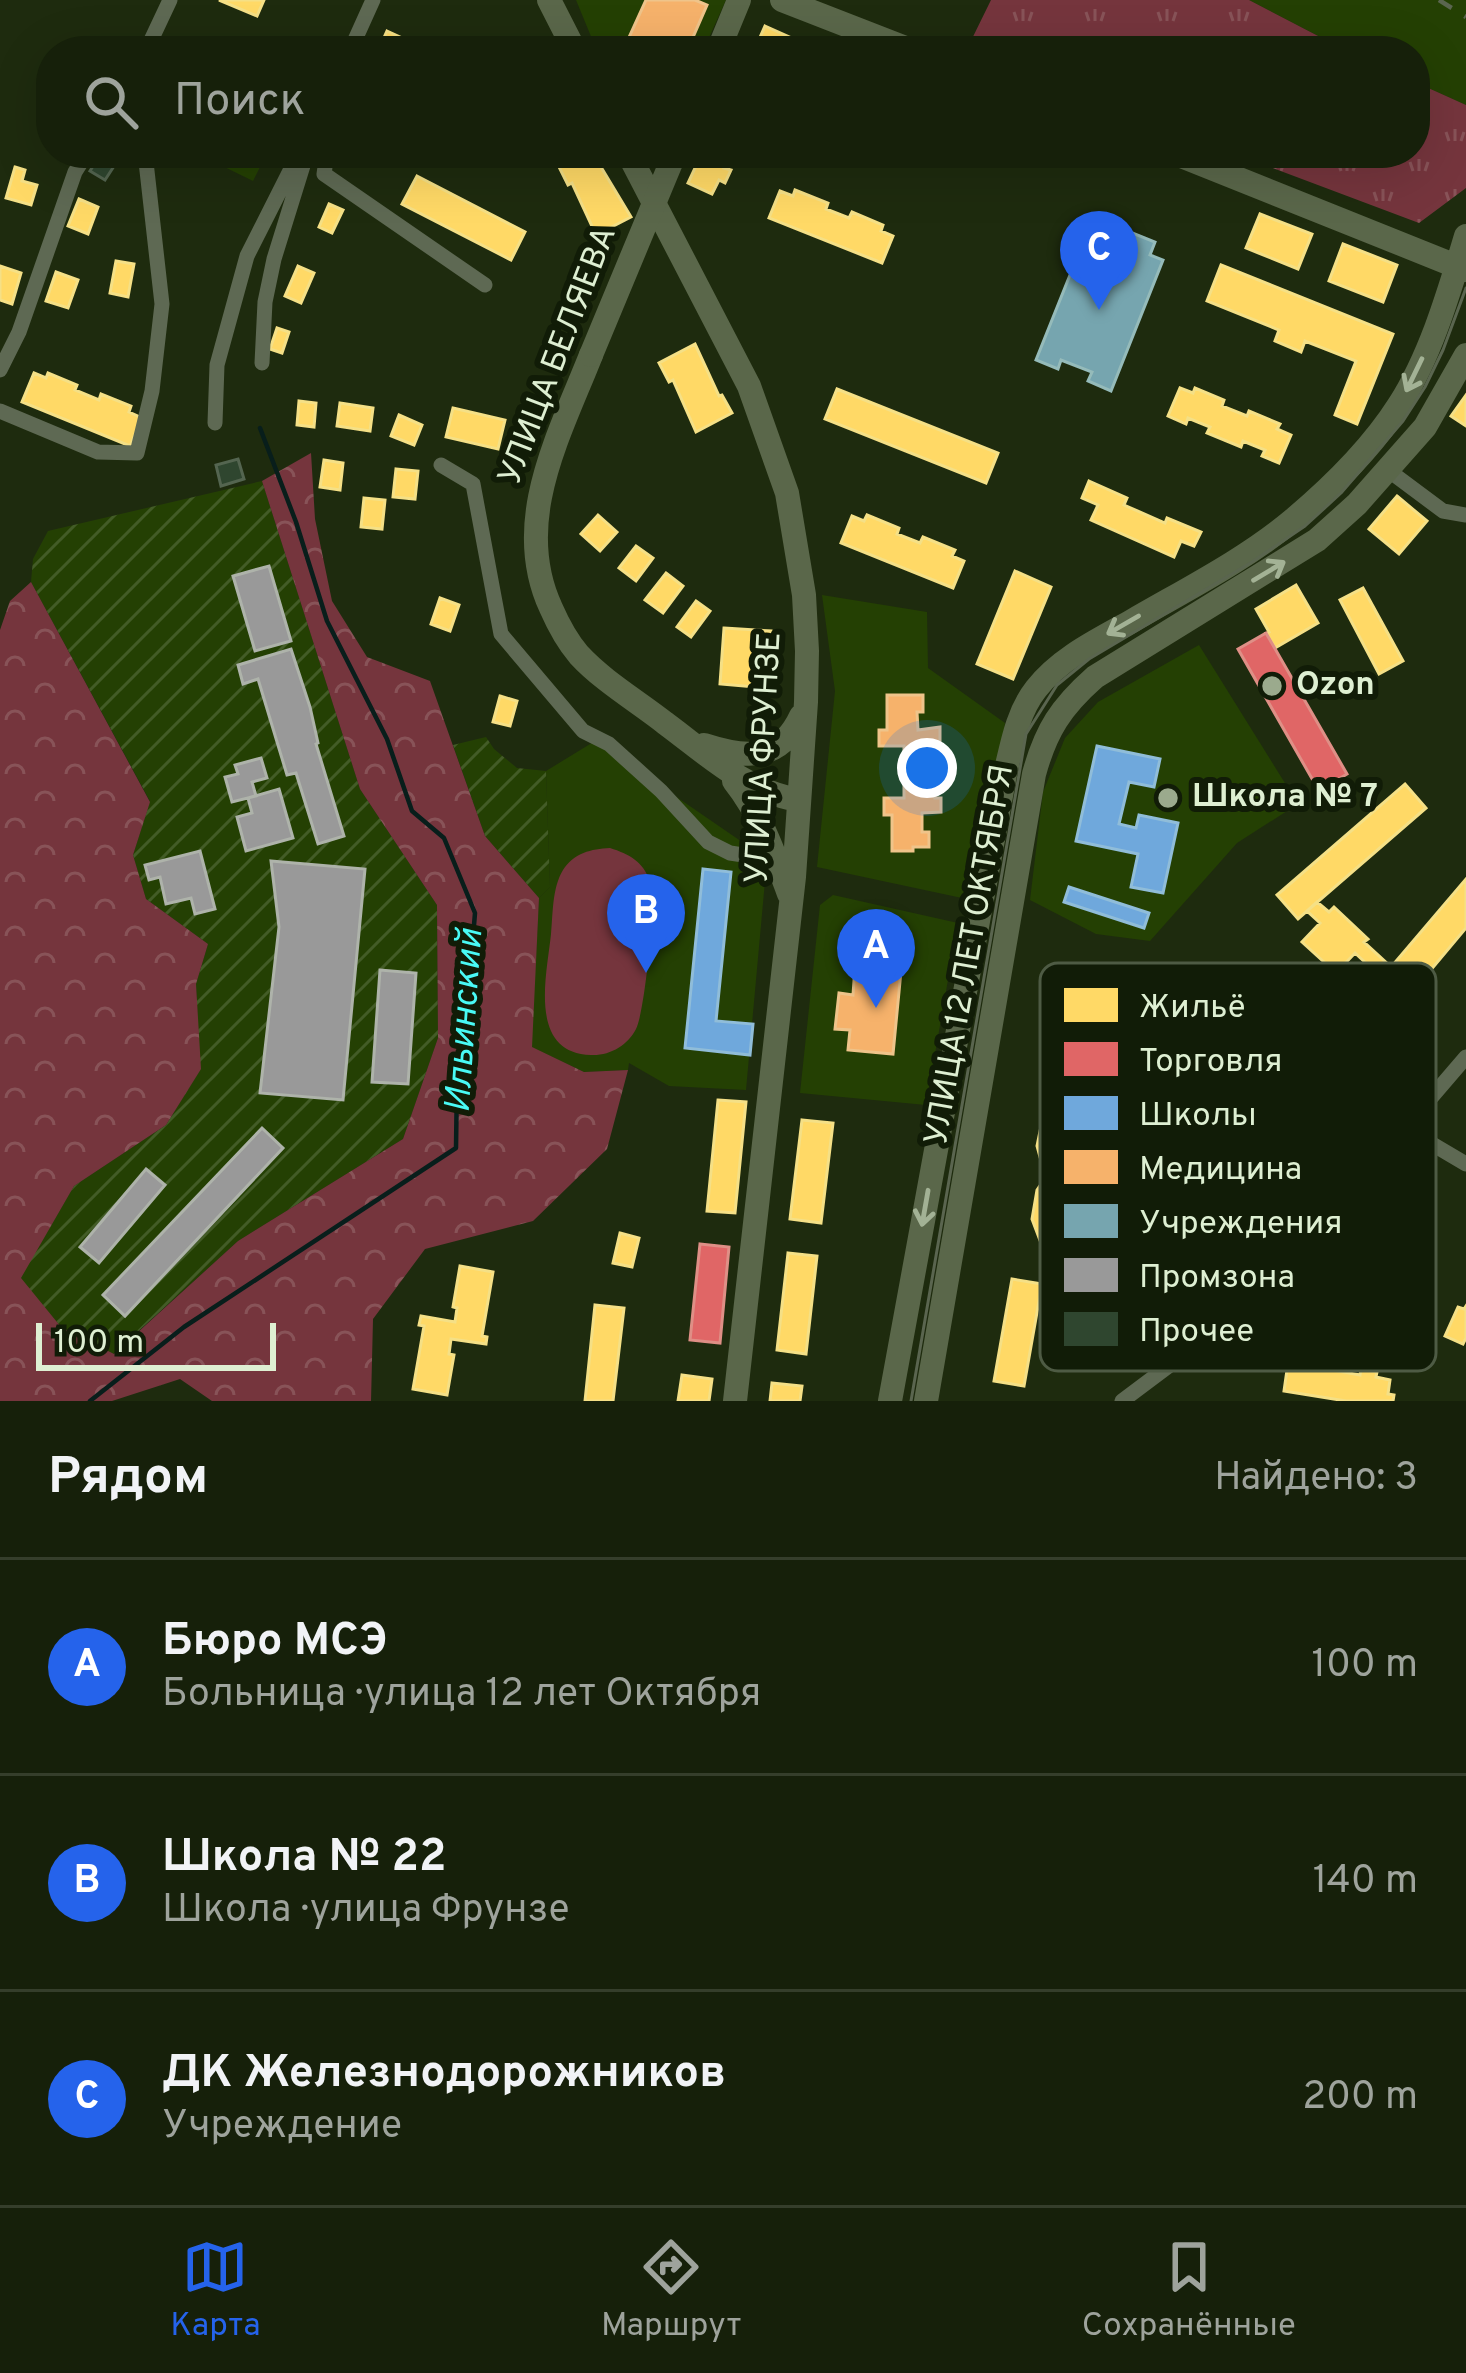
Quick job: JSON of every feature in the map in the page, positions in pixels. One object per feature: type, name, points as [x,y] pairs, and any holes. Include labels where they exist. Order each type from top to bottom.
[{"type":"main road","points":[[549,0],[567,36]]},
{"type":"main road","points":[[724,36],[739,0]]},
{"type":"main road","points":[[782,0],[874,36]]},
{"type":"main road","name":"УЛИЦА ФРУНЗЕ","points":[[636,168],[748,386],[771,442],[787,493],[804,595],[806,702],[791,902],[735,1401]]},
{"type":"main road","name":"УЛИЦА БЕЛЯЕВА","points":[[669,168],[590,356],[536,504],[533,534],[542,590],[578,654],[723,768]]},
{"type":"main road","points":[[1211,168],[1461,268]]},
{"type":"main road","name":"УЛИЦА 12 ЛЕТ ОКТЯБРЯ","points":[[890,1401],[1005,774],[1020,716],[1054,670],[1251,550],[1347,470],[1409,386],[1461,268],[1466,236]]},
{"type":"main road","name":"УЛИЦА 12 ЛЕТ ОКТЯБРЯ","points":[[926,1401],[1034,774],[1050,728],[1072,697],[1095,677],[1317,540],[1357,505],[1426,427],[1466,355]]},
{"type":"main road","points":[[689,740],[741,754],[770,750],[790,736],[806,702]]},
{"type":"main road","points":[[723,768],[764,827],[791,902]]},
{"type":"main road","points":[[723,768],[755,788],[797,800]]},
{"type":"street","points":[[153,36],[170,0]]},
{"type":"street","points":[[357,36],[373,0]]},
{"type":"street","points":[[0,370],[19,332],[78,168]]},
{"type":"street","points":[[0,411],[98,452],[136,453],[152,392],[163,304],[148,168]]},
{"type":"street","points":[[215,423],[217,364],[247,256],[295,168]]},
{"type":"street","points":[[262,363],[274,259],[299,168]]},
{"type":"street","points":[[325,168],[324,174],[485,285]]},
{"type":"street","points":[[441,465],[473,484],[501,634],[541,683],[583,731],[609,744],[709,842],[730,853],[777,860]]},
{"type":"street","points":[[1388,470],[1443,511],[1466,515]]},
{"type":"street","points":[[1436,1092],[1466,1057]]},
{"type":"street","points":[[1436,1146],[1466,1163]]},
{"type":"street","points":[[1122,1401],[1162,1371]]},
{"type":"shaded area","points":[[576,0],[726,0],[710,36],[591,36]]},
{"type":"shaded area","points":[[1249,0],[1466,0],[1466,105],[1430,89],[1430,36],[1318,36]]},
{"type":"shaded area","points":[[227,168],[260,168],[253,181]]},
{"type":"shaded area","points":[[262,481],[360,789],[437,905],[438,1038],[403,1139],[238,1241],[113,1354],[61,1327],[20,1278],[74,1186],[166,1125],[200,1070],[196,984],[208,944],[146,899],[133,855],[150,801],[31,582],[33,559],[48,531]]},
{"type":"shaded area","points":[[822,595],[927,612],[928,668],[1005,723],[976,901],[817,867],[835,691]]},
{"type":"shaded area","name":"Школа № 7","points":[[1199,645],[1298,804],[1237,843],[1150,941],[1096,934],[1030,900],[1043,792],[1065,738],[1098,702]]},
{"type":"shaded area","points":[[486,737],[517,768],[546,771],[550,887],[539,898],[485,836],[453,745]]},
{"type":"shaded area","points":[[595,741],[767,859],[746,1090],[669,1086],[629,1063],[628,1070],[584,1072],[531,1047],[539,898],[550,887],[546,771]]},
{"type":"shaded area","points":[[833,895],[958,923],[926,1105],[800,1093],[820,905]]},
{"type":"green space","points":[[991,0],[1249,0],[1318,36],[973,36]]},
{"type":"green space","points":[[1430,89],[1466,105],[1466,188],[1419,223],[1273,168],[1430,168]]},
{"type":"green space","points":[[311,453],[315,519],[332,601],[367,657],[430,681],[485,836],[539,898],[532,1047],[584,1072],[628,1070],[607,1149],[533,1221],[425,1249],[373,1319],[371,1401],[212,1401],[180,1379],[112,1401],[0,1401],[0,630],[10,601],[31,582],[150,802],[133,855],[146,899],[208,944],[196,984],[201,1069],[166,1125],[74,1186],[21,1278],[61,1327],[114,1354],[238,1241],[403,1139],[438,1038],[437,905],[360,789],[262,481]]},
{"type":"green space","points":[[610,848],[635,860],[650,882],[649,956],[636,1029],[618,1048],[591,1055],[571,1051],[557,1041],[549,1026],[545,989],[559,877],[583,853]]},
{"type":"building: Жильё","points":[[219,0],[264,0],[257,16]]},
{"type":"building: Жильё","points":[[765,26],[787,36],[761,36]]},
{"type":"building: Жильё","points":[[15,167],[25,170],[22,181],[37,185],[31,205],[6,198]]},
{"type":"building: Жильё","points":[[560,168],[602,168],[631,217],[596,235],[572,183],[568,185]]},
{"type":"building: Жильё","points":[[695,168],[731,170],[712,194],[688,183]]},
{"type":"building: Жильё","points":[[417,176],[525,232],[511,260],[402,204]]},
{"type":"building: Жильё","points":[[795,190],[828,203],[826,209],[849,218],[852,212],[883,225],[881,231],[893,236],[882,263],[769,218],[780,191],[793,196]]},
{"type":"building: Жильё","points":[[79,199],[98,207],[88,234],[68,226]]},
{"type":"building: Жильё","points":[[329,204],[343,210],[332,233],[319,227]]},
{"type":"building: Жильё","points":[[1260,214],[1312,234],[1298,269],[1246,248]]},
{"type":"building: Жильё","points":[[1343,244],[1397,265],[1383,302],[1329,281]]},
{"type":"building: Жильё","points":[[116,261],[134,264],[128,297],[110,293]]},
{"type":"building: Жильё","points":[[1221,265],[1393,334],[1357,424],[1335,415],[1356,361],[1305,341],[1301,352],[1275,341],[1279,330],[1207,301]]},
{"type":"building: Жильё","points":[[0,266],[21,273],[12,304],[0,300]]},
{"type":"building: Жильё","points":[[298,266],[314,273],[301,303],[285,296]]},
{"type":"building: Жильё","points":[[56,272],[78,280],[68,308],[46,301]]},
{"type":"building: Жильё","points":[[277,328],[289,332],[282,353],[270,349]]},
{"type":"building: Жильё","points":[[695,344],[732,413],[696,432],[673,380],[669,382],[659,363]]},
{"type":"building: Жильё","points":[[34,373],[46,378],[48,373],[77,385],[75,390],[99,400],[101,394],[131,406],[129,412],[142,418],[130,446],[22,402]]},
{"type":"building: Жильё","points":[[1180,388],[1193,393],[1195,388],[1224,400],[1222,406],[1280,424],[1277,429],[1291,435],[1279,463],[1262,456],[1265,450],[1243,441],[1241,447],[1207,433],[1210,427],[1168,416]]},
{"type":"building: Жильё","points":[[837,389],[998,453],[986,483],[825,419]]},
{"type":"building: Жильё","points":[[1466,395],[1466,426],[1451,416]]},
{"type":"building: Жильё","points":[[299,401],[316,403],[314,427],[297,425]]},
{"type":"building: Жильё","points":[[340,403],[373,408],[370,431],[337,426]]},
{"type":"building: Жильё","points":[[453,408],[505,420],[498,449],[446,437]]},
{"type":"building: Жильё","points":[[399,415],[422,425],[414,445],[391,436]]},
{"type":"building: Жильё","points":[[324,460],[343,463],[340,490],[320,487]]},
{"type":"building: Жильё","points":[[396,469],[418,471],[415,499],[393,497]]},
{"type":"building: Жильё","points":[[1089,481],[1127,498],[1124,505],[1201,532],[1194,546],[1181,541],[1174,557],[1091,520],[1098,505],[1082,498]]},
{"type":"building: Жильё","points":[[1397,496],[1427,521],[1399,554],[1369,529]]},
{"type":"building: Жильё","points":[[364,498],[385,500],[382,529],[361,527]]},
{"type":"building: Жильё","points":[[598,515],[617,532],[600,551],[581,534]]},
{"type":"building: Жильё","points":[[867,515],[899,528],[897,534],[920,543],[923,537],[955,550],[952,556],[964,561],[953,588],[841,543],[852,516],[864,521]]},
{"type":"building: Жильё","points":[[636,546],[653,558],[636,581],[619,568]]},
{"type":"building: Жильё","points":[[1015,571],[1051,587],[1013,679],[977,664]]},
{"type":"building: Жильё","points":[[666,573],[683,586],[663,613],[645,600]]},
{"type":"building: Жильё","points":[[1296,585],[1318,623],[1275,648],[1256,609]]},
{"type":"building: Жильё","points":[[1363,588],[1403,661],[1379,674],[1340,600]]},
{"type":"building: Жильё","points":[[440,598],[459,605],[450,631],[431,624]]},
{"type":"building: Жильё","points":[[696,601],[710,611],[691,637],[677,627]]},
{"type":"building: Жильё","points":[[724,628],[771,631],[767,688],[720,684]]},
{"type":"building: Жильё","points":[[500,696],[517,701],[510,726],[493,722]]},
{"type":"building: Жильё","points":[[1405,784],[1426,808],[1298,919],[1277,895]]},
{"type":"building: Жильё","points":[[1466,879],[1466,928],[1436,964],[1394,963]]},
{"type":"building: Жильё","points":[[1317,902],[1329,912],[1334,907],[1387,963],[1366,963],[1355,953],[1346,963],[1325,963],[1302,942],[1320,923],[1307,911]]},
{"type":"building: Жильё","points":[[718,1100],[746,1102],[735,1213],[707,1211]]},
{"type":"building: Жильё","points":[[802,1120],[833,1123],[821,1223],[790,1219]]},
{"type":"building: Жильё","points":[[1040,1186],[1040,1240],[1032,1219]]},
{"type":"building: Жильё","points":[[620,1233],[639,1238],[632,1267],[613,1263]]},
{"type":"building: Жильё","points":[[788,1253],[817,1256],[806,1354],[777,1350]]},
{"type":"building: Жильё","points":[[460,1266],[493,1272],[482,1336],[487,1337],[486,1344],[451,1339],[449,1354],[454,1355],[447,1395],[413,1389],[424,1326],[419,1325],[421,1316],[455,1322]]},
{"type":"building: Жильё","points":[[1012,1279],[1040,1284],[1024,1386],[994,1381]]},
{"type":"building: Жильё","points":[[595,1305],[624,1308],[613,1401],[585,1401]]},
{"type":"building: Жильё","points":[[1466,1306],[1463,1344],[1445,1336],[1458,1307]]},
{"type":"building: Жильё","points":[[1287,1371],[1360,1375],[1372,1371],[1390,1380],[1388,1394],[1394,1395],[1393,1401],[1346,1401],[1284,1391]]},
{"type":"building: Жильё","points":[[682,1375],[712,1379],[709,1401],[678,1401]]},
{"type":"building: Жильё","points":[[772,1383],[802,1386],[800,1401],[770,1401]]},
{"type":"building: Торговля","points":[[1266,633],[1347,774],[1319,791],[1238,649]]},
{"type":"building: Торговля","points":[[700,1244],[729,1247],[720,1343],[690,1340]]},
{"type":"building: Школы","points":[[1097,746],[1160,759],[1154,787],[1129,782],[1119,824],[1136,828],[1139,815],[1178,823],[1163,893],[1131,887],[1138,854],[1076,841]]},
{"type":"building: Школы","points":[[703,869],[731,872],[716,1021],[753,1024],[750,1055],[685,1048]]},
{"type":"building: Школы","points":[[1069,887],[1149,913],[1144,928],[1064,902]]},
{"type":"building: Медицина","points":[[646,0],[695,0],[707,5],[694,36],[630,36]]},
{"type":"building: Медицина","points":[[887,695],[923,695],[918,730],[940,727],[940,745],[935,745],[935,798],[941,798],[941,812],[922,813],[922,832],[929,832],[929,847],[913,847],[913,851],[892,851],[892,815],[884,815],[884,798],[904,798],[904,746],[879,746],[879,730],[887,730]]},
{"type":"building: Медицина","points":[[855,966],[901,971],[893,1054],[848,1050],[850,1030],[835,1029],[839,993],[853,995]]},
{"type":"building: Учреждения","points":[[1105,222],[1155,242],[1150,255],[1163,260],[1111,391],[1088,381],[1092,372],[1061,360],[1058,369],[1036,360],[1088,230],[1100,235]]},
{"type":"building: Промзона","points":[[269,566],[291,641],[255,651],[233,576]]},
{"type":"building: Промзона","points":[[291,649],[344,836],[318,844],[296,773],[287,775],[258,679],[243,684],[238,665]]},
{"type":"building: Промзона","points":[[261,758],[267,778],[252,782],[256,796],[232,802],[225,777],[238,774],[235,765]]},
{"type":"building: Промзона","points":[[279,789],[293,838],[246,851],[237,817],[252,813],[248,798]]},
{"type":"building: Промзона","points":[[200,851],[215,909],[195,914],[191,898],[166,904],[160,877],[149,880],[145,865]]},
{"type":"building: Промзона","points":[[271,861],[365,869],[343,1100],[260,1093],[279,927]]},
{"type":"building: Промзона","points":[[380,970],[416,973],[408,1084],[372,1082]]},
{"type":"building: Промзона","points":[[262,1128],[283,1148],[125,1316],[103,1295]]},
{"type":"building: Промзона","points":[[146,1169],[165,1185],[99,1263],[80,1247]]},
{"type":"building: Прочее","points":[[92,168],[113,168],[105,180]]},
{"type":"building: Прочее","points":[[238,459],[244,479],[221,486],[216,465]]},
{"type":"waterway","name":"Ильинский","points":[[90,1401],[184,1327],[456,1148],[457,1078],[475,913],[444,838],[412,811],[387,739],[327,621],[260,428]]},
{"type":"tram line","points":[[911,1401],[1026,734],[1057,685],[1089,659],[1252,562],[1305,526],[1341,493],[1403,421],[1425,387],[1466,288]]},
{"type":"railway","points":[[1439,0],[1466,17]]},
{"type":"place","name":"ДК Железнодорожников","points":[[1099,310]]},
{"type":"place","name":"Ozon","points":[[1272,686]]},
{"type":"place","name":"Школа № 7","points":[[1168,798]]},
{"type":"place","name":"Школа № 22","points":[[646,973]]},
{"type":"place","name":"Бюро МСЭ","points":[[876,1008]]}]
